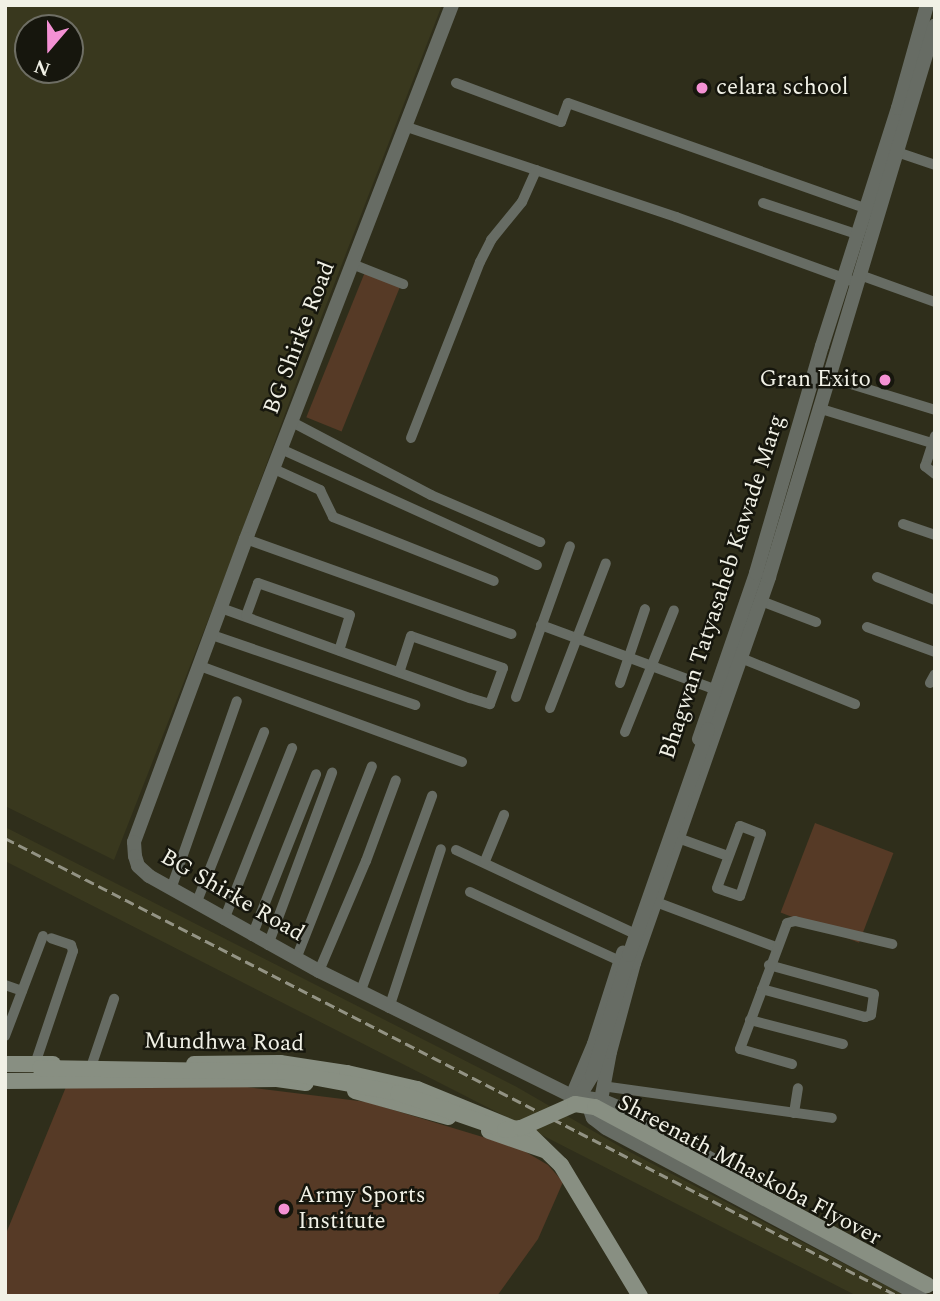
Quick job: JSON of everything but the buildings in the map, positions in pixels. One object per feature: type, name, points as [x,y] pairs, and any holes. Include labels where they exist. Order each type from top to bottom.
[{"type":"main road","name":"Mundhwa Road","points":[[39,1069],[92,1064],[280,1063],[346,1073],[416,1089],[463,1105],[530,1135],[550,1152],[561,1165],[640,1296]]},
{"type":"main road","name":"Shreenath Mhaskoba Flyover","points":[[5,1066],[100,1072],[255,1074],[319,1081],[380,1093],[511,1136],[521,1136],[572,1115],[593,1116],[639,1137],[929,1291]]},
{"type":"main road","name":"Shreenath Mhaskoba Flyover","points":[[5,1079],[39,1069],[285,1072],[388,1090],[505,1130],[521,1128],[587,1097],[603,1110],[929,1291]]},
{"type":"main road","name":"Mundhwa Road","points":[[5,1079],[277,1079],[366,1094],[550,1152]]},
{"type":"street","name":"BG Shirke Road","points":[[452,5],[246,539],[134,842],[138,866],[196,904],[360,993],[587,1097],[929,1291]]},
{"type":"street","name":"Bhagwan Tatyasaheb Kawade Marg","points":[[925,56],[927,5]]},
{"type":"street","name":"Bhagwan Tatyasaheb Kawade Marg","points":[[587,1097],[678,838],[719,695],[741,658],[761,601],[785,497],[821,375],[935,25]]},
{"type":"street","points":[[456,83],[561,122],[568,103],[868,209]]},
{"type":"street","points":[[404,126],[854,279],[935,302]]},
{"type":"street","points":[[892,151],[935,164]]},
{"type":"street","name":"Bhagwan Tatyasaheb Kawade Marg","points":[[854,279],[859,235],[892,151]]},
{"type":"street","points":[[411,438],[480,262],[491,240],[522,202],[536,170]]},
{"type":"street","points":[[763,203],[859,235]]},
{"type":"street","points":[[352,264],[403,284]]},
{"type":"street","points":[[821,375],[935,410]]},
{"type":"street","name":"Bhagwan Tatyasaheb Kawade Marg","points":[[587,1097],[594,1044],[620,961],[719,695],[785,497],[818,408],[821,375]]},
{"type":"street","points":[[818,408],[933,440],[925,466],[935,474]]},
{"type":"street","points":[[292,422],[431,495],[540,542]]},
{"type":"street","points":[[281,449],[537,565]]},
{"type":"street","points":[[274,468],[320,490],[333,517],[494,582]]},
{"type":"street","points":[[903,524],[935,535]]},
{"type":"street","points":[[246,539],[511,634]]},
{"type":"street","points":[[516,697],[570,546]]},
{"type":"street","points":[[550,708],[606,563]]},
{"type":"street","points":[[877,577],[935,600]]},
{"type":"street","points":[[246,617],[258,583],[350,615],[339,650]]},
{"type":"street","points":[[761,601],[816,622]]},
{"type":"street","points":[[222,608],[399,672],[490,704],[503,668],[411,636],[399,672]]},
{"type":"street","points":[[620,683],[645,609]]},
{"type":"street","points":[[625,732],[674,610]]},
{"type":"street","points":[[541,625],[652,664],[719,695],[629,955],[587,1097],[832,1118]]},
{"type":"street","points":[[867,627],[935,652]]},
{"type":"street","points":[[212,635],[415,705]]},
{"type":"street","points":[[741,658],[855,704]]},
{"type":"street","points":[[200,666],[462,762]]},
{"type":"street","points":[[171,889],[237,701]]},
{"type":"street","points":[[196,904],[264,732]]},
{"type":"street","points":[[224,920],[292,748]]},
{"type":"street","points":[[296,959],[372,766]]},
{"type":"street","points":[[268,944],[332,773]]},
{"type":"street","points":[[252,936],[316,774]]},
{"type":"street","points":[[319,971],[366,861],[396,780]]},
{"type":"street","points":[[360,993],[432,796]]},
{"type":"street","points":[[485,861],[504,815]]},
{"type":"street","points":[[740,826],[761,834],[740,896],[717,888],[728,856],[740,826]]},
{"type":"street","points":[[678,838],[728,856]]},
{"type":"street","points":[[389,1007],[441,849]]},
{"type":"street","points":[[456,850],[485,861],[631,932]]},
{"type":"street","points":[[470,892],[620,961]]},
{"type":"street","points":[[656,902],[776,947]]},
{"type":"street","points":[[792,1064],[740,1051],[769,965],[787,923],[795,920],[892,944]]},
{"type":"street","points":[[5,1036],[47,937],[71,945],[73,951],[39,1069]]},
{"type":"street","points":[[762,989],[865,1017],[872,1014],[874,993],[769,965]]},
{"type":"street","points":[[5,985],[22,991]]},
{"type":"street","points":[[92,1064],[114,999]]},
{"type":"street","points":[[750,1020],[843,1044]]},
{"type":"street","points":[[794,1113],[798,1088]]},
{"type":"shaded area","points":[[5,5],[442,5],[306,357],[223,582],[114,860],[5,806]]},
{"type":"shaded area","points":[[367,267],[402,281],[342,431],[306,417]]},
{"type":"shaded area","points":[[815,823],[893,853],[859,943],[781,913]]},
{"type":"shaded area","points":[[5,827],[515,1086],[626,1150],[906,1296],[857,1296],[5,861]]},
{"type":"shaded area","name":"Army Sports Institute","points":[[68,1082],[247,1087],[367,1102],[519,1148],[548,1165],[563,1182],[538,1239],[497,1296],[5,1296],[5,1236]]},
{"type":"railway","points":[[5,838],[898,1296]]},
{"type":"place","name":"celara school","points":[[702,88]]},
{"type":"place","name":"Gran Exito","points":[[885,380]]},
{"type":"place","name":"Army Sports Institute","points":[[284,1209]]}]
